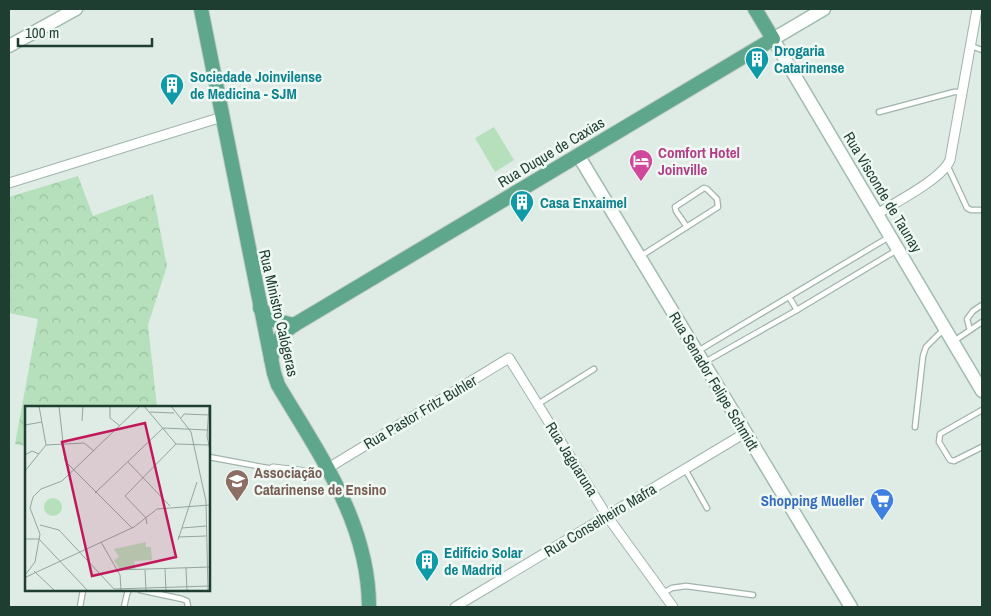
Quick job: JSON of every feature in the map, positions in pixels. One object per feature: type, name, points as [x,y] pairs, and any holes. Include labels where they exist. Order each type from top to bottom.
[{"type":"main road","points":[[9,46],[76,9]]},
{"type":"main road","name":"Rua Ministro Calógeras","points":[[201,9],[270,359],[278,385],[327,468],[350,514],[361,544],[366,566],[369,607]]},
{"type":"main road","name":"Rua Visconde de Taunay","points":[[755,9],[953,342],[980,383]]},
{"type":"main road","name":"Rua Duque de Caxias","points":[[270,359],[276,342],[281,335],[294,325],[824,9]]},
{"type":"main road","name":"Rua Senador Felipe Schmidt","points":[[578,155],[851,607]]},
{"type":"main road","points":[[260,308],[272,320],[294,325]]},
{"type":"street","points":[[877,214],[935,178],[948,166],[977,9]]},
{"type":"street","points":[[9,183],[222,117]]},
{"type":"street","name":"Rua Jaguaruna","points":[[510,358],[607,516],[673,607]]},
{"type":"street","name":"Rua Pastor Fritz Buhler","points":[[273,469],[316,474],[510,358]]},
{"type":"street","name":"Rua Conselheiro Mafra","points":[[455,607],[746,433]]},
{"type":"lane","points":[[971,46],[982,50]]},
{"type":"lane","points":[[879,112],[954,92],[962,92]]},
{"type":"lane","points":[[948,166],[967,208],[982,210]]},
{"type":"lane","points":[[639,257],[650,252],[718,206],[717,199],[707,189],[704,188],[675,207],[686,227]]},
{"type":"lane","points":[[700,358],[789,297],[890,236]]},
{"type":"lane","points":[[700,358],[797,310],[898,249]]},
{"type":"lane","points":[[789,297],[797,310]]},
{"type":"lane","points":[[970,330],[967,319],[973,311],[982,305]]},
{"type":"lane","points":[[953,342],[982,322]]},
{"type":"lane","points":[[915,427],[923,356],[926,347],[945,328]]},
{"type":"lane","points":[[538,404],[594,369]]},
{"type":"lane","points":[[982,410],[940,434],[939,442],[950,460],[954,461],[982,447]]},
{"type":"lane","points":[[210,457],[273,469]]},
{"type":"lane","points":[[685,469],[707,508]]},
{"type":"lane","points":[[663,593],[672,588],[686,586],[753,595]]},
{"type":"lane","points":[[80,607],[83,591]]},
{"type":"lane","points":[[124,607],[126,594],[129,591]]},
{"type":"lane","points":[[145,591],[182,599],[187,601],[188,607]]},
{"type":"green space","points":[[494,127],[514,160],[495,172],[475,138]]},
{"type":"green space","points":[[78,176],[93,216],[153,194],[167,266],[148,325],[157,406],[25,406],[25,446],[15,444],[38,319],[9,313],[9,197]]},
{"type":"place","name":"Drogaria Catarinense","points":[[757,80]]},
{"type":"place","name":"Sociedade Joinvilense de Medicina - SJM","points":[[172,106]]},
{"type":"place","name":"Comfort Hotel Joinville","points":[[641,182]]},
{"type":"place","name":"Casa Enxaimel","points":[[522,223]]},
{"type":"place","name":"Associação Catarinense de Ensino","points":[[237,502]]},
{"type":"place","name":"Shopping Mueller","points":[[882,521]]},
{"type":"place","name":"Edifício Solar de Madrid","points":[[427,582]]}]
